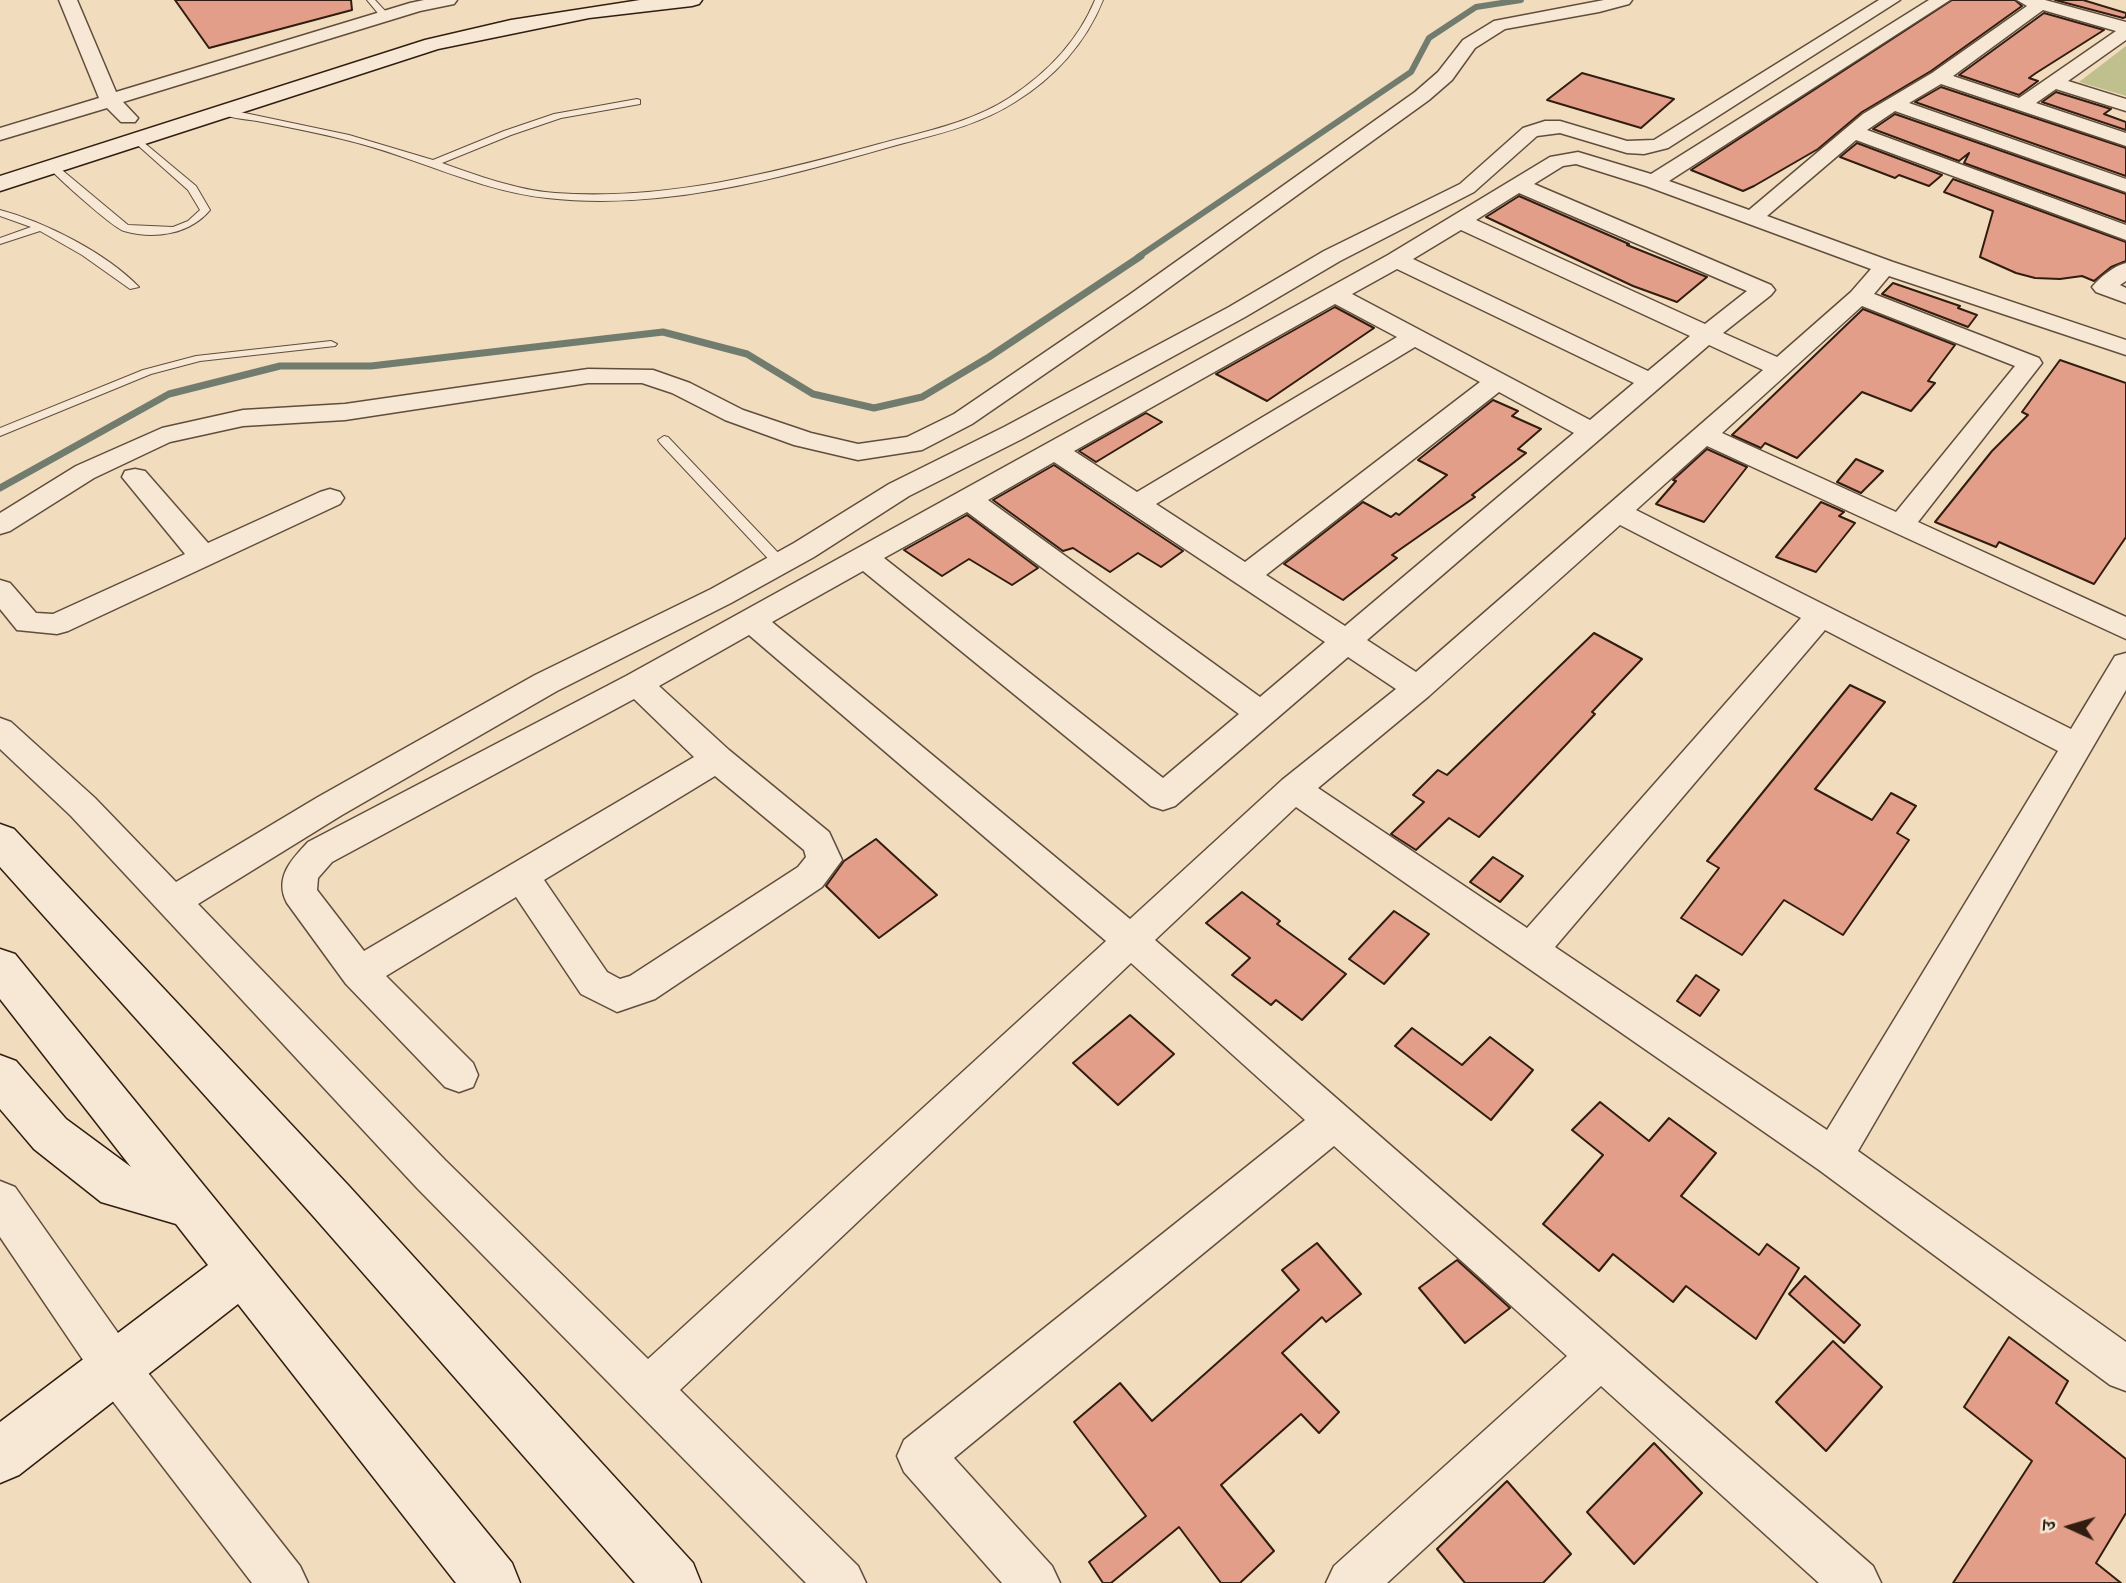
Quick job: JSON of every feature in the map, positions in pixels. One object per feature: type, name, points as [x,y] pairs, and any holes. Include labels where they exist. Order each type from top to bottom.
[{"type":"street","points":[[68,0],[109,99],[128,118]]},
{"type":"street","points":[[0,134],[385,16],[448,0]]},
{"type":"street","points":[[207,93],[404,31],[537,0]]},
{"type":"street","points":[[0,184],[432,44],[589,12],[692,0]]},
{"type":"street","points":[[0,525],[85,472],[162,436],[243,418],[345,412],[589,376],[644,375],[681,388],[734,415],[803,439],[858,452],[913,444],[985,405],[1422,96],[1445,76],[1469,44],[1482,34],[1500,25],[1623,0]]},
{"type":"street","points":[[174,901],[330,806],[546,683],[721,596],[900,490],[1013,433],[1237,312],[1332,256],[1467,188],[1540,126],[1556,126],[1630,149],[1648,150],[1891,0]]},
{"type":"street","points":[[1653,182],[1941,0]]},
{"type":"street","points":[[1752,218],[1853,132],[1939,77],[2033,2],[2126,30]]},
{"type":"street","points":[[2021,104],[2126,30]]},
{"type":"street","points":[[1939,77],[2126,140]]},
{"type":"street","points":[[2053,82],[2126,105]]},
{"type":"street","points":[[1893,104],[2126,186]]},
{"type":"street","points":[[103,127],[155,110]]},
{"type":"street","points":[[1853,132],[2126,233]]},
{"type":"street","points":[[1521,141],[1653,182],[1885,267],[2126,348]]},
{"type":"street","points":[[459,1075],[359,973],[299,893],[301,873],[320,852],[637,684],[864,558],[1396,260],[1557,161],[1578,158]]},
{"type":"street","points":[[864,558],[1163,797],[1706,335],[1763,290],[1516,184]]},
{"type":"street","points":[[1460,221],[1780,368]]},
{"type":"street","points":[[1396,260],[1651,382]]},
{"type":"street","points":[[647,1390],[1294,789],[1418,688],[1859,297],[1885,267]]},
{"type":"street","points":[[2126,270],[2104,288],[2126,296]]},
{"type":"street","points":[[1334,294],[1592,432]]},
{"type":"street","points":[[1859,297],[2030,363],[1900,526]]},
{"type":"street","points":[[1137,504],[1414,337]]},
{"type":"street","points":[[1246,576],[1497,381]]},
{"type":"street","points":[[1704,435],[2126,629]]},
{"type":"street","points":[[1055,450],[1418,688]]},
{"type":"street","points":[[135,477],[202,555]]},
{"type":"street","points":[[0,590],[28,623],[57,624],[330,498]]},
{"type":"street","points":[[968,499],[1261,714]]},
{"type":"street","points":[[1617,512],[2077,746]]},
{"type":"street","points":[[1530,950],[1821,616]]},
{"type":"street","points":[[751,620],[1131,941],[1856,1583]]},
{"type":"street","points":[[1833,1157],[2126,664]]},
{"type":"street","points":[[521,875],[594,983],[617,996],[642,988],[810,877],[825,860],[817,842],[717,759],[637,684]]},
{"type":"street","points":[[1,734],[83,807],[431,1174],[841,1583]]},
{"type":"street","points":[[359,973],[717,759]]},
{"type":"street","points":[[1294,789],[1833,1157],[2126,1369]]},
{"type":"street","points":[[0,839],[331,1201],[673,1583]]},
{"type":"street","points":[[0,967],[492,1583]]},
{"type":"street","points":[[0,1075],[50,1134],[118,1186],[188,1204]]},
{"type":"street","points":[[1035,1583],[920,1455],[1334,1121]]},
{"type":"street","points":[[0,1201],[114,1366],[283,1583]]},
{"type":"street","points":[[0,1456],[241,1271]]},
{"type":"street","points":[[1358,1581],[1600,1357]]},
{"type":"lane","points":[[372,0],[385,16]]},
{"type":"lane","points":[[221,111],[347,137],[469,177],[538,194],[584,197],[684,192],[736,185],[772,176],[937,131],[996,109],[1027,90],[1054,65],[1082,34],[1099,0]]},
{"type":"lane","points":[[432,164],[500,135],[563,113],[595,106],[637,102]]},
{"type":"lane","points":[[53,167],[125,228],[148,232],[175,230],[192,223],[205,210],[192,188],[136,139]]},
{"type":"lane","points":[[0,213],[42,227],[71,241],[134,287]]},
{"type":"lane","points":[[0,240],[42,227]]},
{"type":"lane","points":[[0,432],[87,394],[173,365],[200,358],[331,344]]},
{"type":"lane","points":[[664,440],[780,563]]},
{"type":"shaded area","points":[[2126,46],[2126,96],[2079,82]]},
{"type":"building","points":[[175,0],[351,0],[352,10],[209,48]]},
{"type":"building","points":[[1952,0],[2015,0],[2022,6],[1931,71],[1862,112],[1818,149],[1754,186],[1743,191],[1691,170]]},
{"type":"building","points":[[2055,0],[2083,0],[2126,13],[2126,17],[2123,18]]},
{"type":"building","points":[[2044,13],[2104,30],[2029,78],[2038,81],[2019,95],[1959,75]]},
{"type":"building","points":[[1582,73],[1674,99],[1641,128],[1547,100]]},
{"type":"building","points":[[1941,87],[2126,148],[2126,176],[1915,102]]},
{"type":"building","points":[[2056,92],[2111,109],[2104,114],[2126,122],[2126,130],[2042,102]]},
{"type":"building","points":[[1895,114],[2126,194],[2126,222],[1964,163],[1969,153],[1959,161],[1873,129]]},
{"type":"building","points":[[1857,143],[1942,175],[1929,186],[1899,175],[1895,178],[1840,157]]},
{"type":"building","points":[[1953,179],[2126,242],[2126,261],[2111,267],[2094,281],[2082,276],[2035,278],[2016,273],[1980,257],[1993,211],[1944,192]]},
{"type":"building","points":[[1519,196],[1629,244],[1627,245],[1707,277],[1677,302],[1633,286],[1486,217]]},
{"type":"building","points":[[1893,283],[1960,306],[1958,308],[1977,315],[1968,327],[1882,294]]},
{"type":"building","points":[[1335,307],[1374,328],[1267,401],[1216,374]]},
{"type":"building","points":[[1863,309],[1955,345],[1928,381],[1935,383],[1911,411],[1862,392],[1797,458],[1765,443],[1761,448],[1732,435]]},
{"type":"building","points":[[2060,360],[2126,383],[2126,537],[2094,584],[1999,542],[1996,547],[1935,522],[1992,451],[2028,415],[2022,412]]},
{"type":"building","points":[[1493,400],[1518,411],[1512,416],[1541,429],[1518,449],[1526,453],[1472,495],[1475,497],[1392,555],[1397,558],[1343,600],[1284,564],[1363,502],[1391,517],[1396,513],[1399,515],[1447,475],[1418,460]]},
{"type":"building","points":[[1146,413],[1162,422],[1096,462],[1079,451]]},
{"type":"building","points":[[1707,449],[1747,467],[1704,522],[1656,504],[1676,481],[1673,480]]},
{"type":"building","points":[[1856,459],[1883,471],[1861,493],[1837,482]]},
{"type":"building","points":[[1054,465],[1183,551],[1161,567],[1138,553],[1110,572],[1073,548],[1063,551],[993,500]]},
{"type":"building","points":[[1821,502],[1844,512],[1839,516],[1855,523],[1816,572],[1776,557]]},
{"type":"building","points":[[967,515],[1038,568],[1012,585],[969,559],[942,576],[904,550]]},
{"type":"building","points":[[1594,633],[1642,659],[1592,712],[1595,714],[1479,837],[1449,818],[1416,850],[1391,834],[1424,802],[1413,795],[1438,770],[1447,775]]},
{"type":"building","points":[[1850,685],[1885,702],[1815,789],[1872,820],[1891,793],[1916,806],[1897,833],[1909,840],[1843,935],[1784,900],[1742,955],[1681,918],[1719,868],[1707,861]]},
{"type":"building","points":[[876,839],[937,895],[879,938],[826,886],[844,861]]},
{"type":"building","points":[[1493,857],[1523,876],[1500,902],[1470,882]]},
{"type":"building","points":[[1242,892],[1280,921],[1277,924],[1346,974],[1302,1020],[1276,1000],[1271,1005],[1232,975],[1250,958],[1206,923]]},
{"type":"building","points":[[1394,911],[1429,934],[1384,984],[1349,959]]},
{"type":"building","points":[[1696,975],[1719,990],[1700,1016],[1677,1001]]},
{"type":"building","points":[[1130,1015],[1174,1054],[1118,1105],[1073,1063]]},
{"type":"building","points":[[1412,1028],[1462,1065],[1490,1037],[1533,1070],[1491,1120],[1395,1046]]},
{"type":"building","points":[[1600,1102],[1649,1141],[1669,1118],[1716,1153],[1681,1196],[1759,1255],[1767,1244],[1799,1268],[1756,1339],[1686,1286],[1673,1302],[1613,1254],[1599,1271],[1543,1224],[1603,1155],[1572,1130]]},
{"type":"building","points":[[1317,1243],[1361,1294],[1326,1322],[1322,1317],[1282,1353],[1339,1412],[1319,1433],[1301,1414],[1221,1485],[1274,1551],[1240,1583],[1221,1583],[1179,1527],[1111,1583],[1103,1583],[1089,1562],[1146,1516],[1074,1422],[1120,1383],[1152,1421],[1299,1290],[1282,1270]]},
{"type":"building","points":[[1457,1260],[1510,1308],[1465,1343],[1419,1288]]},
{"type":"building","points":[[1805,1276],[1860,1325],[1844,1343],[1789,1294]]},
{"type":"building","points":[[2009,1337],[2068,1381],[2056,1403],[2126,1459],[2126,1513],[2096,1563],[2121,1583],[1953,1583],[2032,1461],[1964,1407]]},
{"type":"building","points":[[1833,1341],[1882,1387],[1826,1451],[1776,1402]]},
{"type":"building","points":[[1654,1443],[1702,1493],[1634,1564],[1587,1512]]},
{"type":"building","points":[[1507,1481],[1571,1554],[1543,1583],[1465,1583],[1437,1549]]},
{"type":"waterway","points":[[1138,257],[1411,72],[1429,38],[1476,7],[1521,0]]},
{"type":"waterway","points":[[0,488],[169,394],[280,366],[371,366],[663,332],[747,354],[813,394],[874,408],[922,397],[989,357],[1141,256]]}]
